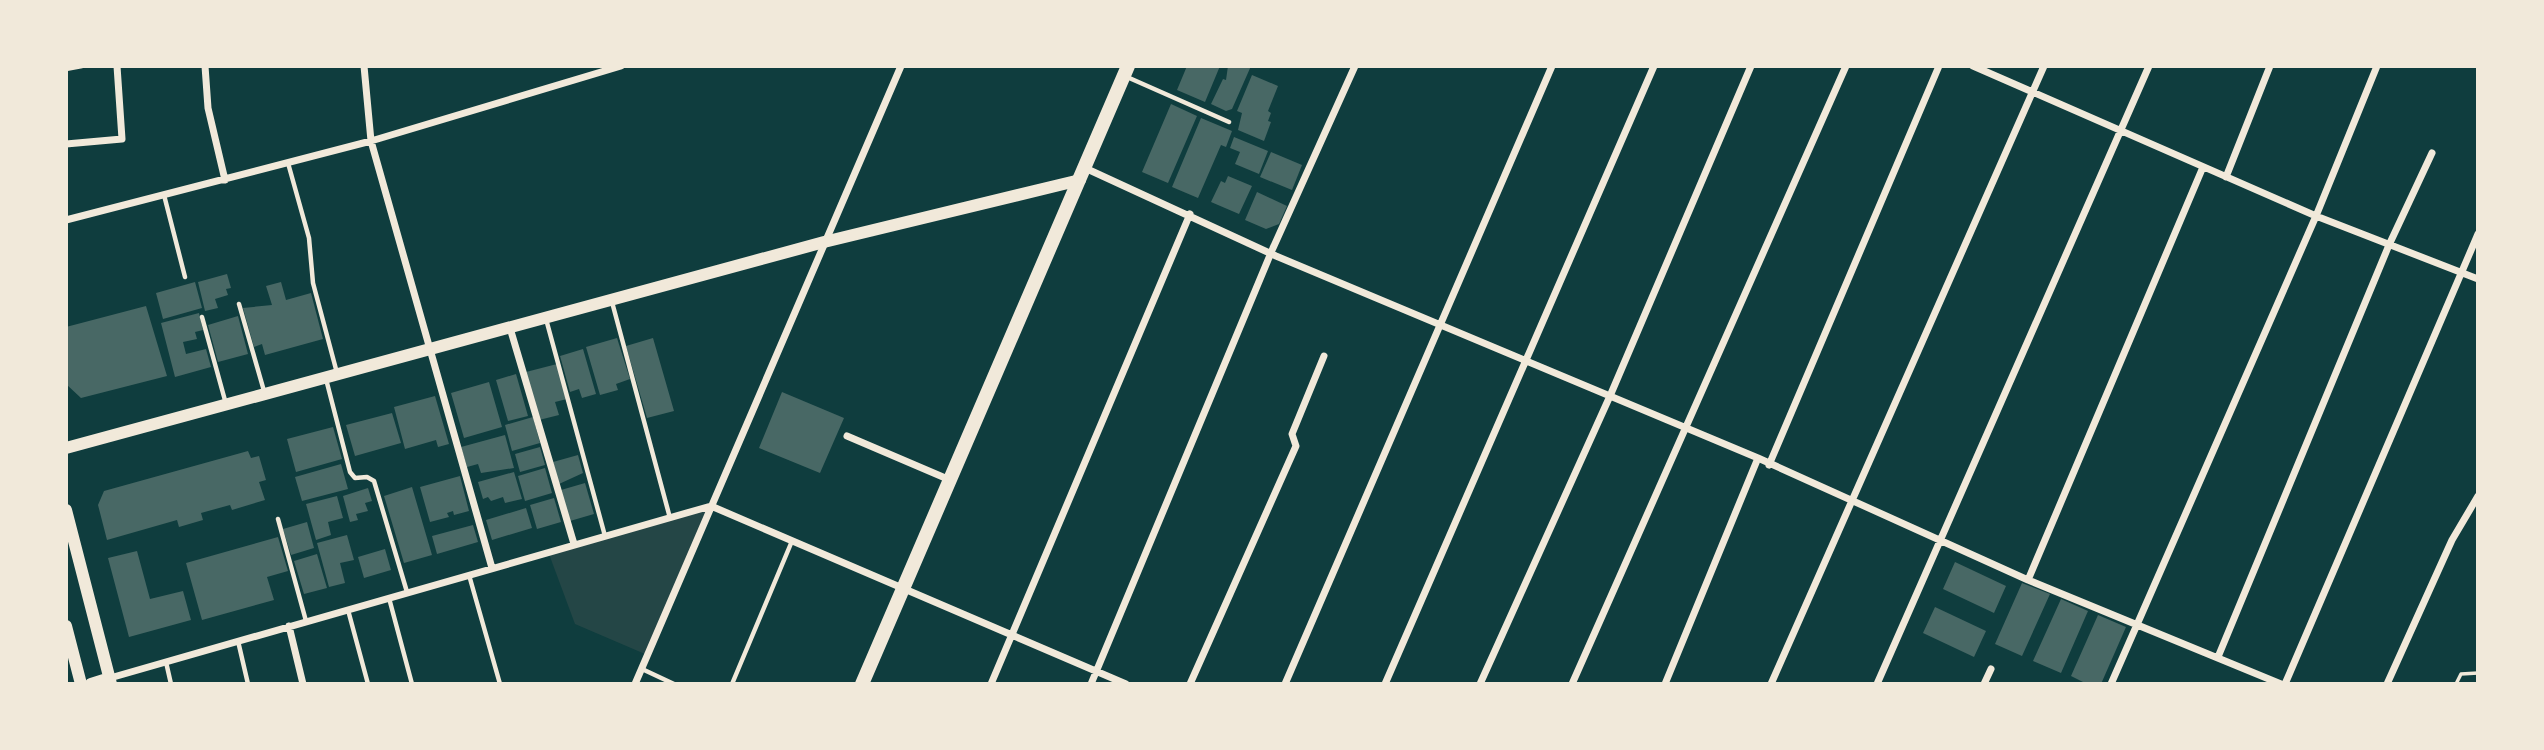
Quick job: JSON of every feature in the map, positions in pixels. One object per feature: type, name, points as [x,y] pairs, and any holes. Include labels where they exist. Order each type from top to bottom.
[{"type":"main road","points":[[862,684],[1126,71]]},
{"type":"main road","points":[[66,449],[1083,174]]},
{"type":"main road","points":[[66,510],[110,681],[91,684]]},
{"type":"main road","points":[[66,626],[81,684]]},
{"type":"street","points":[[66,145],[122,139],[117,66]]},
{"type":"street","points":[[205,66],[208,108],[225,180]]},
{"type":"street","points":[[364,66],[371,141],[492,568]]},
{"type":"street","points":[[66,220],[371,141],[621,66]]},
{"type":"street","points":[[635,684],[901,66]]},
{"type":"street","points":[[1091,684],[1270,253],[1355,66]]},
{"type":"street","points":[[1285,684],[1552,66]]},
{"type":"street","points":[[1385,684],[1524,359],[1654,66]]},
{"type":"street","points":[[1480,684],[1610,396],[1751,66]]},
{"type":"street","points":[[1572,684],[1846,66]]},
{"type":"street","points":[[1769,465],[1939,66]]},
{"type":"street","points":[[1973,66],[2316,216],[2477,279]]},
{"type":"street","points":[[1771,684],[2044,66]]},
{"type":"street","points":[[1880,683],[1940,540],[2149,66]]},
{"type":"street","points":[[2226,177],[2270,66]]},
{"type":"street","points":[[2111,684],[2316,216],[2377,66]]},
{"type":"street","points":[[2218,657],[2389,245],[2432,153]]},
{"type":"street","points":[[2028,580],[2203,167]]},
{"type":"street","points":[[1083,174],[1190,214],[1270,253],[1758,458],[2028,580],[2283,684],[2477,234]]},
{"type":"street","points":[[991,684],[1190,214]]},
{"type":"street","points":[[510,328],[574,544]]},
{"type":"street","points":[[1190,684],[1296,446],[1293,434],[1324,356]]},
{"type":"street","points":[[847,436],[950,481]]},
{"type":"street","points":[[1665,684],[1758,458]]},
{"type":"street","points":[[2387,684],[2452,540],[2477,496]]},
{"type":"street","points":[[110,681],[306,621],[711,506],[1126,684]]},
{"type":"street","points":[[289,626],[303,684]]},
{"type":"street","points":[[1984,684],[1991,669]]},
{"type":"lane","points":[[66,69],[82,66]]},
{"type":"lane","points":[[1126,71],[1229,122]]},
{"type":"lane","points":[[288,163],[309,239],[313,283],[350,472],[355,478],[367,477],[374,481],[407,592]]},
{"type":"lane","points":[[164,195],[185,277]]},
{"type":"lane","points":[[612,300],[670,517]]},
{"type":"lane","points":[[239,304],[265,394]]},
{"type":"lane","points":[[202,317],[226,405]]},
{"type":"lane","points":[[546,318],[605,536]]},
{"type":"lane","points":[[278,519],[306,621]]},
{"type":"lane","points":[[732,684],[792,541]]},
{"type":"lane","points":[[469,575],[499,684]]},
{"type":"lane","points":[[389,598],[412,684]]},
{"type":"lane","points":[[348,609],[368,684]]},
{"type":"lane","points":[[238,641],[248,684]]},
{"type":"lane","points":[[166,662],[171,684]]},
{"type":"lane","points":[[641,669],[674,684]]},
{"type":"path","points":[[2456,684],[2460,674],[2477,673]]},
{"type":"shaded area","points":[[708,508],[645,654],[575,624],[549,554]]},
{"type":"building","points":[[1187,66],[1220,66],[1205,102],[1177,90]]},
{"type":"building","points":[[1228,66],[1251,66],[1232,109],[1226,111],[1211,104],[1223,79],[1226,80]]},
{"type":"building","points":[[1252,75],[1278,86],[1268,111],[1271,113],[1268,121],[1271,122],[1264,141],[1238,130],[1242,113],[1237,111]]},
{"type":"building","points":[[1171,104],[1197,116],[1168,183],[1142,172]]},
{"type":"building","points":[[1201,118],[1232,131],[1226,147],[1221,145],[1198,198],[1172,187]]},
{"type":"building","points":[[1234,137],[1268,151],[1259,174],[1235,164],[1240,152],[1230,148]]},
{"type":"building","points":[[1271,152],[1302,165],[1292,190],[1260,177]]},
{"type":"building","points":[[1228,176],[1252,186],[1239,214],[1211,202],[1221,181],[1225,183]]},
{"type":"building","points":[[1257,192],[1287,206],[1279,224],[1266,229],[1245,220]]},
{"type":"building","points":[[227,274],[231,288],[226,289],[228,295],[215,299],[218,308],[205,311],[198,282]]},
{"type":"building","points":[[195,282],[202,308],[163,319],[156,293]]},
{"type":"building","points":[[281,282],[286,300],[311,293],[323,339],[265,355],[262,344],[254,347],[243,308],[272,305],[266,286]]},
{"type":"building","points":[[146,306],[167,376],[81,398],[66,384],[66,327]]},
{"type":"building","points":[[199,313],[203,330],[195,332],[197,339],[183,342],[186,354],[206,349],[211,367],[175,377],[161,323]]},
{"type":"building","points":[[238,316],[248,354],[218,362],[208,325]]},
{"type":"building","points":[[617,338],[630,379],[616,384],[618,390],[600,395],[586,347]]},
{"type":"building","points":[[653,338],[674,411],[647,418],[626,346]]},
{"type":"building","points":[[583,349],[596,394],[582,398],[579,389],[570,392],[560,356]]},
{"type":"building","points":[[557,364],[567,399],[555,402],[559,415],[539,420],[526,372]]},
{"type":"building","points":[[516,374],[528,416],[508,421],[496,380]]},
{"type":"building","points":[[489,382],[502,427],[464,438],[451,393]]},
{"type":"building","points":[[782,392],[844,418],[820,473],[759,448]]},
{"type":"building","points":[[435,396],[449,444],[438,447],[436,440],[405,449],[394,407]]},
{"type":"building","points":[[392,413],[401,443],[355,456],[346,425]]},
{"type":"building","points":[[533,417],[540,443],[512,451],[505,425]]},
{"type":"building","points":[[333,427],[342,459],[296,472],[287,439]]},
{"type":"building","points":[[505,435],[514,468],[481,473],[478,464],[467,467],[461,447]]},
{"type":"building","points":[[540,447],[545,465],[520,472],[515,454]]},
{"type":"building","points":[[248,451],[251,458],[259,456],[266,480],[259,482],[265,500],[232,510],[230,505],[201,513],[203,520],[179,527],[177,520],[107,540],[98,505],[104,491]]},
{"type":"building","points":[[578,455],[583,473],[559,484],[553,462]]},
{"type":"building","points":[[341,464],[348,489],[302,501],[295,477]]},
{"type":"building","points":[[545,468],[552,493],[525,501],[518,476]]},
{"type":"building","points":[[514,472],[522,499],[505,503],[503,497],[491,501],[488,497],[483,499],[478,482]]},
{"type":"building","points":[[460,476],[469,511],[454,515],[453,511],[447,513],[449,517],[430,522],[420,487]]},
{"type":"building","points":[[585,483],[594,514],[570,521],[561,490]]},
{"type":"building","points":[[412,487],[432,555],[404,563],[384,496]]},
{"type":"building","points":[[368,488],[372,501],[365,503],[368,511],[356,514],[358,520],[350,522],[343,496]]},
{"type":"building","points":[[337,496],[343,518],[328,522],[331,535],[316,540],[306,504]]},
{"type":"building","points":[[554,498],[561,522],[537,529],[530,505]]},
{"type":"building","points":[[526,508],[532,528],[492,540],[486,520]]},
{"type":"building","points":[[307,522],[314,548],[291,555],[283,529]]},
{"type":"building","points":[[473,525],[478,542],[437,554],[432,536]]},
{"type":"building","points":[[347,535],[354,560],[340,563],[345,583],[329,587],[317,543]]},
{"type":"building","points":[[278,537],[288,571],[267,577],[274,600],[202,620],[186,563]]},
{"type":"building","points":[[385,549],[391,570],[364,578],[358,557]]},
{"type":"building","points":[[137,551],[150,599],[183,591],[191,620],[129,637],[108,558]]},
{"type":"building","points":[[317,554],[327,588],[304,594],[294,561]]},
{"type":"building","points":[[1955,562],[2006,586],[1994,613],[1943,589]]},
{"type":"building","points":[[2022,583],[2050,594],[2022,656],[1995,644]]},
{"type":"building","points":[[2061,599],[2088,611],[2061,673],[2033,661]]},
{"type":"building","points":[[1935,607],[1986,631],[1974,657],[1923,633]]},
{"type":"building","points":[[2098,615],[2126,627],[2101,684],[2087,684],[2071,676]]}]
